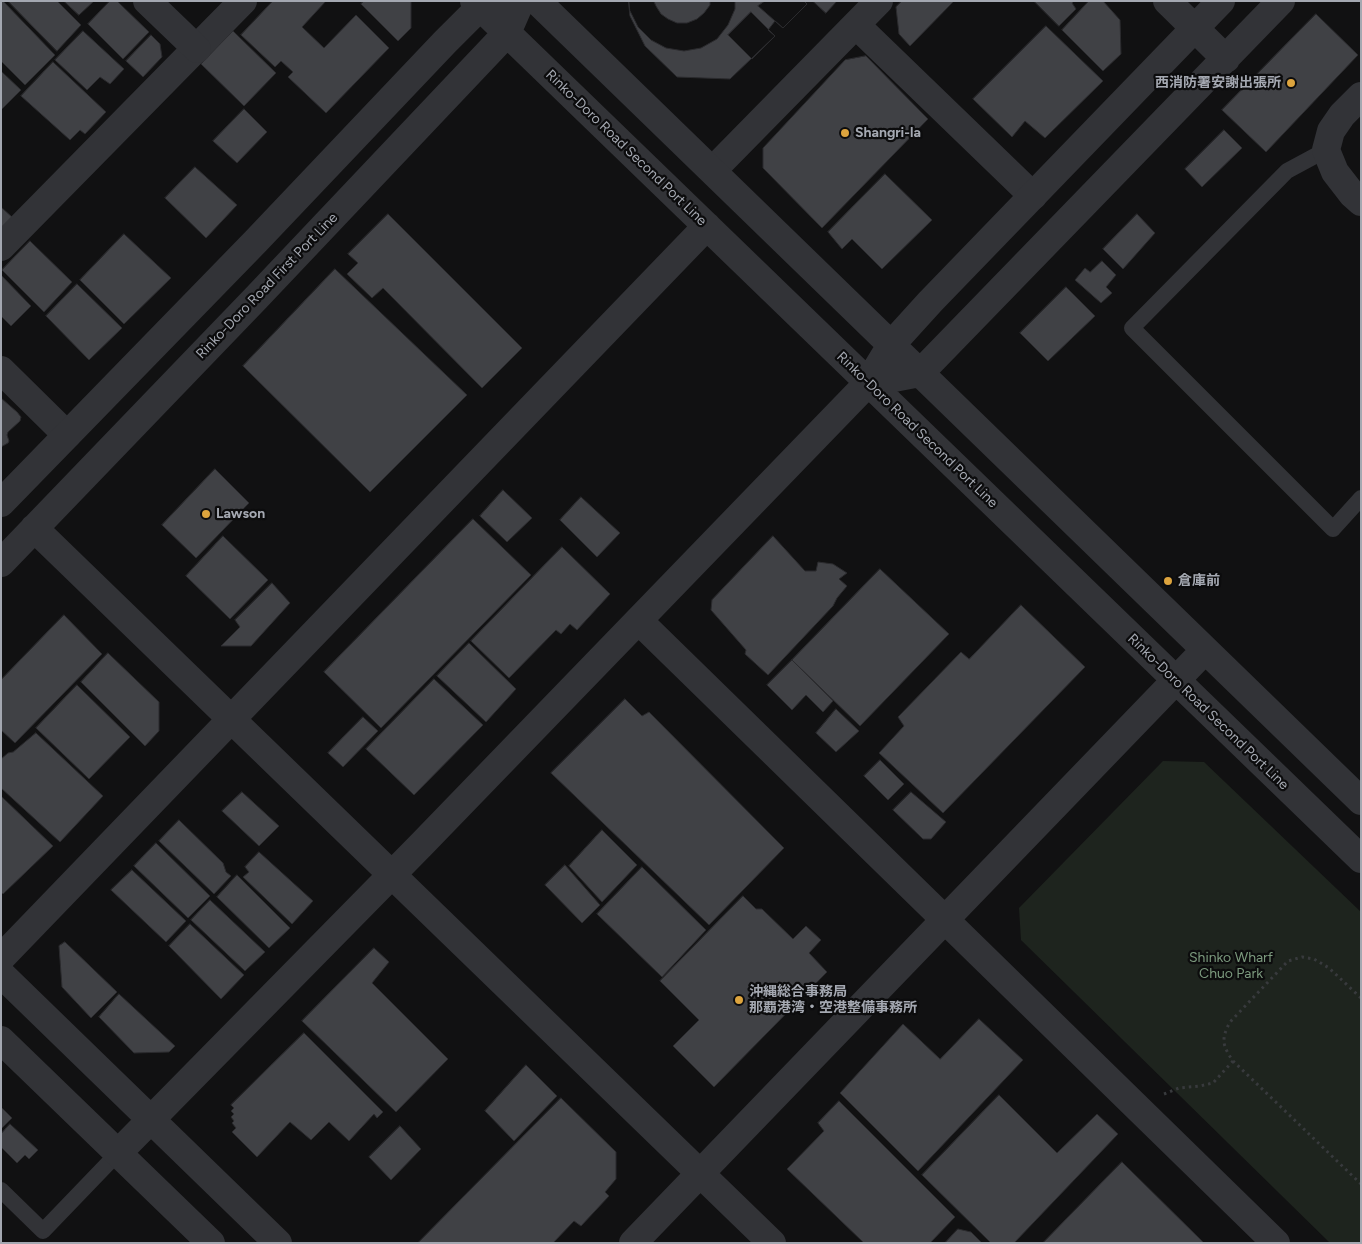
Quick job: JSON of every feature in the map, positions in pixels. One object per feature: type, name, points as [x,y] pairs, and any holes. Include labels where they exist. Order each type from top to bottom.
[{"type":"street","points":[[147,1],[197,49]]},
{"type":"street","points":[[1,247],[243,1]]},
{"type":"street","name":"Rinko-Doro Road First Port Line","points":[[1,563],[507,33],[521,1]]},
{"type":"street","points":[[538,1],[1361,802]]},
{"type":"street","points":[[713,170],[879,1]]},
{"type":"street","points":[[1167,1],[1226,59]]},
{"type":"street","points":[[118,1153],[392,875],[868,383],[891,345],[930,302],[1221,1]]},
{"type":"street","points":[[868,383],[920,373],[1281,1]]},
{"type":"street","points":[[1,503],[256,241],[483,3]]},
{"type":"street","name":"Rinko-Doro Road Second Port Line","points":[[483,3],[507,33],[1361,859]]},
{"type":"street","points":[[856,25],[1033,196]]},
{"type":"street","points":[[1361,96],[1342,115],[1331,131],[1326,150],[1335,172],[1352,194],[1361,202]]},
{"type":"street","points":[[1,958],[707,226]]},
{"type":"street","points":[[1,370],[67,435]]},
{"type":"street","points":[[34,528],[772,1243]]},
{"type":"street","points":[[639,621],[1276,1243]]},
{"type":"street","points":[[633,1243],[1205,650]]},
{"type":"street","points":[[1,974],[278,1243]]},
{"type":"street","points":[[1,1040],[211,1243]]},
{"type":"lane","points":[[1326,150],[1287,171],[1132,328],[1333,529],[1361,498]]},
{"type":"lane","points":[[1,1190],[42,1237],[118,1153]]},
{"type":"path","points":[[1361,998],[1329,968],[1314,959],[1302,957],[1288,961],[1230,1022],[1224,1033],[1225,1049],[1233,1061],[1361,1184]]},
{"type":"path","points":[[1164,1094],[1179,1088],[1213,1083],[1233,1061]]},
{"type":"green space","name":"Shinko Wharf Chuo Park","points":[[1163,761],[1204,762],[1361,912],[1361,1243],[1330,1243],[1021,940],[1019,908]]},
{"type":"building","points":[[3,1],[55,55],[25,85],[1,61],[1,2]]},
{"type":"building","points":[[8,1],[57,1],[81,25],[57,51]]},
{"type":"building","points":[[64,1],[94,1],[79,15]]},
{"type":"building","points":[[110,1],[117,1],[149,32],[123,59],[88,24]]},
{"type":"building","points":[[273,1],[326,1],[302,27],[324,48],[356,15],[389,48],[326,113],[288,77],[293,72],[281,61],[275,67],[241,35]]},
{"type":"building","points":[[364,1],[411,1],[411,28],[398,41],[361,4]]},
{"type":"building","points":[[629,1],[804,1],[807,4],[783,28],[775,21],[768,30],[775,36],[730,79],[677,77],[645,46],[630,16]]},
{"type":"building","points":[[629,1],[735,1],[735,9],[728,25],[717,39],[701,48],[684,51],[666,48],[651,40],[638,27],[630,11]]},
{"type":"building","points":[[654,1],[710,1],[710,5],[697,19],[687,23],[677,23],[661,14]]},
{"type":"building","points":[[765,1],[804,1],[807,4],[783,28],[758,6]]},
{"type":"building","points":[[813,1],[837,1],[826,13]]},
{"type":"building","points":[[902,1],[954,1],[910,46],[899,34],[896,7]]},
{"type":"building","points":[[1034,1],[1074,1],[1072,3],[1076,9],[1059,26]]},
{"type":"building","points":[[1089,1],[1103,1],[1120,20],[1121,54],[1103,71],[1062,30]]},
{"type":"building","points":[[751,12],[775,36],[752,59],[728,35]]},
{"type":"building","name":"西消防署安謝出張所","points":[[1316,14],[1358,55],[1266,152],[1222,110]]},
{"type":"building","points":[[1046,26],[1103,81],[1045,138],[1025,121],[1012,137],[973,99]]},
{"type":"building","points":[[83,31],[124,69],[110,84],[100,77],[87,90],[55,60]]},
{"type":"building","points":[[233,31],[276,73],[244,106],[201,64]]},
{"type":"building","points":[[151,35],[160,44],[162,57],[143,77],[126,61]]},
{"type":"building","name":"Shangri-la","points":[[866,56],[928,119],[822,228],[763,168],[763,148],[845,60]]},
{"type":"building","points":[[53,62],[106,112],[85,134],[80,130],[70,140],[21,96]]},
{"type":"building","points":[[1,71],[21,90],[1,110]]},
{"type":"building","points":[[244,109],[267,132],[237,163],[213,141]]},
{"type":"building","points":[[1224,130],[1242,148],[1202,187],[1185,169]]},
{"type":"building","points":[[195,167],[237,205],[206,238],[165,198]]},
{"type":"building","points":[[885,174],[932,220],[882,269],[852,239],[842,249],[828,232]]},
{"type":"building","points":[[1,207],[13,218],[1,229]]},
{"type":"building","points":[[388,214],[522,348],[482,388],[383,288],[372,298],[347,274],[358,263],[348,254]]},
{"type":"building","points":[[1137,214],[1155,233],[1123,269],[1103,249]]},
{"type":"building","points":[[124,234],[171,278],[124,324],[80,280]]},
{"type":"building","points":[[30,241],[72,282],[44,312],[2,270]]},
{"type":"building","points":[[1102,261],[1116,275],[1106,287],[1112,293],[1101,303],[1075,280],[1085,268],[1090,272]]},
{"type":"building","points":[[335,269],[467,395],[370,492],[243,366]]},
{"type":"building","points":[[1,275],[31,306],[11,326],[1,316]]},
{"type":"building","points":[[77,284],[122,328],[89,360],[46,316]]},
{"type":"building","points":[[1066,287],[1095,316],[1048,361],[1020,333]]},
{"type":"building","points":[[1,398],[21,417],[20,421],[8,432],[8,443],[1,447]]},
{"type":"building","name":"Lawson","points":[[215,469],[249,503],[196,558],[162,525]]},
{"type":"building","points":[[503,490],[532,518],[507,542],[480,516]]},
{"type":"building","points":[[581,497],[620,533],[597,557],[560,520]]},
{"type":"building","points":[[473,519],[531,575],[381,728],[324,672]]},
{"type":"building","points":[[223,536],[268,580],[230,619],[186,576]]},
{"type":"building","points":[[773,536],[805,571],[816,571],[818,562],[833,564],[847,573],[839,579],[847,586],[833,606],[768,675],[745,654],[746,650],[711,610],[712,600]]},
{"type":"building","points":[[562,547],[610,594],[577,630],[570,624],[561,634],[556,630],[509,678],[471,641]]},
{"type":"building","points":[[880,569],[949,634],[860,726],[792,660]]},
{"type":"building","points":[[272,583],[290,603],[251,646],[221,646],[240,627],[235,620]]},
{"type":"building","points":[[1021,605],[1085,667],[943,813],[879,753],[904,726],[898,717],[961,652],[969,659]]},
{"type":"building","points":[[64,615],[102,654],[15,743],[1,730],[1,680]]},
{"type":"building","points":[[469,643],[516,689],[486,722],[437,676]]},
{"type":"building","points":[[108,653],[159,702],[159,731],[145,746],[81,682]]},
{"type":"building","points":[[792,660],[833,701],[823,712],[806,695],[792,710],[767,685]]},
{"type":"building","points":[[434,679],[483,725],[414,795],[366,749]]},
{"type":"building","points":[[77,685],[130,737],[89,779],[36,728]]},
{"type":"building","points":[[625,699],[642,716],[649,712],[784,848],[709,925],[551,773]]},
{"type":"building","points":[[836,709],[859,731],[836,752],[816,733]]},
{"type":"building","points":[[363,717],[378,731],[343,767],[328,753]]},
{"type":"building","points":[[36,733],[103,796],[60,842],[1,788],[1,759],[8,753],[13,752]]},
{"type":"building","points":[[880,760],[904,784],[888,800],[864,776]]},
{"type":"building","points":[[242,792],[279,826],[259,846],[222,811]]},
{"type":"building","points":[[911,792],[946,822],[931,839],[923,839],[893,810]]},
{"type":"building","points":[[1,796],[53,846],[3,894],[1,892]]},
{"type":"building","points":[[179,820],[223,863],[226,872],[231,876],[214,894],[159,841]]},
{"type":"building","points":[[602,830],[637,865],[602,902],[569,866]]},
{"type":"building","points":[[156,843],[210,896],[188,918],[134,866]]},
{"type":"building","points":[[259,852],[313,901],[292,924],[243,877],[249,872],[245,867]]},
{"type":"building","points":[[565,865],[600,905],[582,923],[545,885]]},
{"type":"building","points":[[642,867],[706,930],[662,977],[597,914]]},
{"type":"building","points":[[132,870],[186,921],[166,942],[111,890]]},
{"type":"building","points":[[237,875],[290,928],[269,948],[217,897]]},
{"type":"building","name":"沖縄総合事務局 那覇港湾・空港整備事務所","points":[[743,896],[756,909],[762,909],[793,939],[806,926],[821,940],[809,953],[827,972],[714,1087],[673,1046],[699,1020],[660,981]]},
{"type":"building","points":[[210,900],[265,952],[245,971],[191,920]]},
{"type":"building","points":[[190,924],[244,975],[221,999],[169,946]]},
{"type":"building","points":[[65,942],[117,992],[91,1018],[62,987],[59,946]]},
{"type":"building","points":[[374,948],[389,962],[372,983],[448,1059],[396,1112],[302,1021]]},
{"type":"building","points":[[119,994],[175,1046],[169,1052],[134,1053],[99,1017]]},
{"type":"building","points":[[979,1019],[1023,1060],[918,1171],[840,1093],[903,1024],[940,1059]]},
{"type":"building","points":[[304,1033],[383,1112],[377,1118],[374,1114],[349,1141],[329,1122],[311,1140],[290,1122],[257,1157],[232,1132],[236,1128],[232,1123],[234,1121],[231,1117],[234,1114],[231,1111],[234,1108],[231,1105]]},
{"type":"building","points":[[526,1065],[557,1096],[514,1141],[485,1111]]},
{"type":"building","points":[[999,1095],[1057,1153],[1097,1114],[1118,1134],[1014,1243],[991,1243],[922,1175]]},
{"type":"building","points":[[561,1098],[616,1152],[616,1179],[605,1192],[609,1196],[581,1226],[574,1221],[553,1243],[418,1243]]},
{"type":"building","points":[[839,1101],[955,1217],[930,1243],[864,1243],[787,1169],[824,1131],[818,1123]]},
{"type":"building","points":[[1,1107],[12,1118],[1,1129]]},
{"type":"building","points":[[10,1124],[38,1150],[29,1159],[25,1155],[17,1163],[1,1147],[1,1134]]},
{"type":"building","points":[[400,1126],[421,1149],[391,1180],[369,1157]]},
{"type":"building","points":[[1122,1162],[1204,1243],[1043,1243]]},
{"type":"building","points":[[958,1229],[971,1232],[982,1243],[945,1243]]},
{"type":"place","name":"西消防署安謝出張所","points":[[1291,83]]},
{"type":"place","name":"Shangri-la","points":[[845,133]]},
{"type":"place","name":"Lawson","points":[[206,514]]},
{"type":"place","name":"倉庫前","points":[[1168,581]]},
{"type":"place","name":"沖縄総合事務局 那覇港湾・空港整備事務所","points":[[739,1000]]}]
